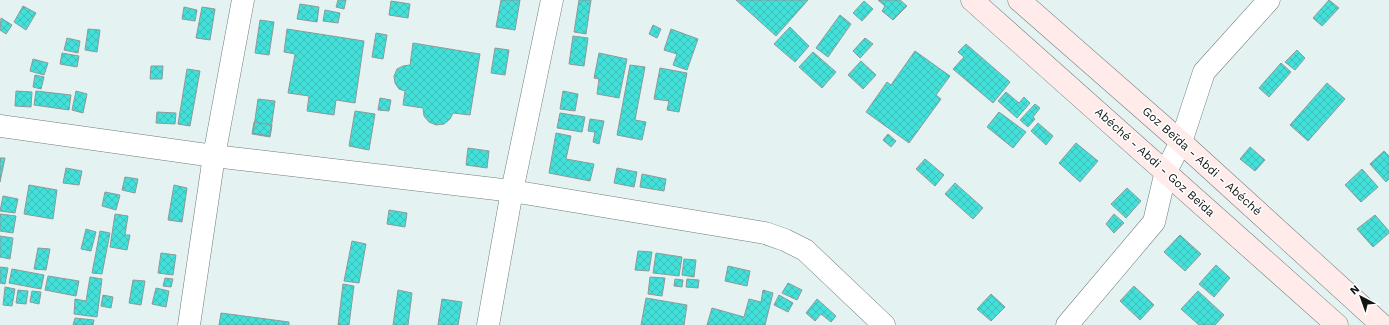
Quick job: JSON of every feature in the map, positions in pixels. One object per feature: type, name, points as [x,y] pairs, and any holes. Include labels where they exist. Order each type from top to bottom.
[{"type":"main road","name":"Abéché - Abdi - Goz Beïda","points":[[972,0],[1338,325]]},
{"type":"main road","name":"Goz Beïda - Abdi - Abéché","points":[[1019,0],[1181,142],[1382,325]]},
{"type":"street","points":[[189,325],[214,156],[243,0]]},
{"type":"street","points":[[488,325],[512,191],[552,0]]},
{"type":"street","points":[[1067,325],[1154,222],[1166,171],[1181,142],[1204,72],[1269,0]]},
{"type":"street","points":[[0,126],[214,156],[512,191],[765,233],[805,250],[884,325]]},
{"type":"building","points":[[338,0],[346,0],[344,9],[336,7]]},
{"type":"building","points":[[501,0],[520,0],[515,30],[496,27]]},
{"type":"building","points":[[579,0],[591,0],[586,34],[574,32]]},
{"type":"building","points":[[736,0],[808,0],[776,36]]},
{"type":"building","points":[[878,0],[900,0],[907,6],[893,20],[882,11],[885,6]]},
{"type":"building","points":[[1329,0],[1339,8],[1322,26],[1313,18]]},
{"type":"building","points":[[391,1],[410,4],[408,18],[389,15]]},
{"type":"building","points":[[864,1],[873,9],[862,21],[853,13]]},
{"type":"building","points":[[300,4],[319,7],[317,22],[297,19]]},
{"type":"building","points":[[23,6],[36,13],[26,30],[14,22]]},
{"type":"building","points":[[184,7],[197,10],[195,21],[182,19]]},
{"type":"building","points":[[202,7],[215,9],[210,40],[196,38]]},
{"type":"building","points":[[325,10],[340,13],[338,23],[323,21]]},
{"type":"building","points":[[840,15],[851,24],[828,57],[816,48]]},
{"type":"building","points":[[1,18],[12,25],[6,34],[0,30]]},
{"type":"building","points":[[260,20],[274,22],[269,55],[255,53]]},
{"type":"building","points":[[653,25],[661,29],[657,38],[649,34]]},
{"type":"building","points":[[790,27],[809,46],[795,62],[774,44]]},
{"type":"building","points":[[88,29],[100,30],[97,52],[85,50]]},
{"type":"building","points":[[287,29],[364,41],[355,103],[336,100],[334,115],[307,111],[309,96],[288,93],[295,54],[284,52]]},
{"type":"building","points":[[671,29],[698,39],[687,70],[673,65],[677,54],[664,50]]},
{"type":"building","points":[[376,33],[387,35],[383,59],[372,57]]},
{"type":"building","points":[[573,36],[588,38],[584,66],[569,64]]},
{"type":"building","points":[[67,38],[80,41],[78,53],[64,50]]},
{"type":"building","points":[[865,38],[873,44],[860,58],[853,51]]},
{"type":"building","points":[[413,43],[480,54],[470,115],[453,113],[450,119],[444,124],[436,125],[429,122],[424,116],[423,108],[403,105],[405,91],[399,89],[395,83],[394,76],[397,69],[410,65]]},
{"type":"building","points":[[966,44],[1010,82],[993,103],[953,69],[964,57],[958,52]]},
{"type":"building","points":[[495,48],[509,50],[505,75],[491,73]]},
{"type":"building","points":[[1297,50],[1305,58],[1295,70],[1285,62]]},
{"type":"building","points":[[915,51],[950,76],[936,95],[941,99],[909,143],[866,112],[887,82],[891,85]]},
{"type":"building","points":[[813,52],[836,72],[822,88],[799,67]]},
{"type":"building","points":[[62,53],[79,56],[77,67],[60,64]]},
{"type":"building","points":[[599,53],[627,59],[619,98],[597,94],[599,79],[594,78]]},
{"type":"building","points":[[33,59],[48,63],[44,75],[30,71]]},
{"type":"building","points":[[861,61],[876,75],[863,89],[848,75]]},
{"type":"building","points":[[1281,63],[1291,72],[1269,97],[1259,88]]},
{"type":"building","points":[[630,65],[645,67],[635,120],[646,122],[642,140],[617,135]]},
{"type":"building","points":[[151,66],[163,66],[162,79],[150,79]]},
{"type":"building","points":[[660,68],[687,73],[679,112],[667,110],[669,101],[654,99]]},
{"type":"building","points":[[187,69],[200,71],[190,126],[178,124]]},
{"type":"building","points":[[35,75],[44,77],[41,89],[33,87]]},
{"type":"building","points":[[1327,83],[1345,99],[1308,141],[1290,125]]},
{"type":"building","points":[[16,91],[32,92],[31,107],[15,106]]},
{"type":"building","points":[[36,91],[71,95],[69,110],[34,105]]},
{"type":"building","points":[[76,91],[87,94],[83,113],[72,110]]},
{"type":"building","points":[[563,91],[578,94],[575,111],[560,109]]},
{"type":"building","points":[[1006,92],[1019,103],[1024,97],[1030,103],[1017,118],[998,101]]},
{"type":"building","points":[[380,98],[391,100],[389,111],[378,110]]},
{"type":"building","points":[[258,99],[275,101],[270,136],[253,133]]},
{"type":"building","points":[[1035,104],[1040,108],[1033,117],[1035,119],[1028,127],[1020,120]]},
{"type":"building","points":[[355,111],[375,114],[369,150],[349,146]]},
{"type":"building","points":[[157,112],[176,113],[175,124],[156,123]]},
{"type":"building","points":[[999,112],[1026,132],[1013,148],[987,127]]},
{"type":"building","points":[[560,113],[585,117],[582,132],[557,128]]},
{"type":"building","points":[[590,119],[604,121],[599,144],[593,142],[595,132],[588,131]]},
{"type":"building","points":[[254,122],[272,125],[270,137],[252,134]]},
{"type":"building","points":[[1038,123],[1053,136],[1046,145],[1031,131]]},
{"type":"building","points":[[556,133],[571,136],[566,159],[594,164],[590,181],[549,173]]},
{"type":"building","points":[[888,134],[896,141],[891,147],[883,140]]},
{"type":"building","points":[[1076,143],[1098,161],[1080,182],[1059,163]]},
{"type":"building","points":[[1250,147],[1265,160],[1255,171],[1240,159]]},
{"type":"building","points":[[468,148],[489,151],[487,168],[466,165]]},
{"type":"building","points":[[1384,151],[1389,156],[1389,179],[1386,182],[1370,164]]},
{"type":"building","points":[[0,158],[5,158],[0,182]]},
{"type":"building","points":[[925,159],[944,175],[935,186],[916,169]]},
{"type":"building","points":[[66,168],[82,171],[79,185],[63,183]]},
{"type":"building","points":[[617,168],[637,172],[634,187],[614,183]]},
{"type":"building","points":[[1362,169],[1378,187],[1361,202],[1345,185]]},
{"type":"building","points":[[642,174],[666,179],[664,191],[640,187]]},
{"type":"building","points":[[125,177],[138,179],[135,193],[122,190]]},
{"type":"building","points":[[955,183],[983,208],[973,219],[945,194]]},
{"type":"building","points":[[29,185],[57,190],[53,219],[24,214]]},
{"type":"building","points":[[174,185],[187,188],[182,222],[168,220]]},
{"type":"building","points":[[1127,188],[1141,201],[1126,218],[1111,204]]},
{"type":"building","points":[[105,192],[120,195],[116,210],[102,206]]},
{"type":"building","points":[[3,196],[18,199],[15,213],[0,211]]},
{"type":"building","points":[[389,210],[407,213],[405,227],[387,224]]},
{"type":"building","points":[[0,214],[16,216],[13,233],[0,231]]},
{"type":"building","points":[[115,214],[128,216],[125,235],[130,235],[127,250],[110,247]]},
{"type":"building","points":[[1114,214],[1124,223],[1114,233],[1106,224]]},
{"type":"building","points":[[1375,215],[1389,231],[1389,233],[1373,247],[1357,229]]},
{"type":"building","points":[[86,229],[96,232],[91,251],[81,249]]},
{"type":"building","points":[[100,231],[110,233],[102,274],[92,273]]},
{"type":"building","points":[[1180,235],[1201,254],[1185,271],[1164,252]]},
{"type":"building","points":[[0,236],[13,238],[10,259],[0,257]]},
{"type":"building","points":[[352,241],[366,244],[359,283],[344,281]]},
{"type":"building","points":[[38,248],[50,249],[46,270],[34,269]]},
{"type":"building","points":[[638,251],[652,252],[649,271],[635,270]]},
{"type":"building","points":[[161,253],[176,255],[173,275],[158,273]]},
{"type":"building","points":[[656,253],[682,257],[679,276],[653,273]]},
{"type":"building","points":[[684,259],[696,260],[694,277],[682,275]]},
{"type":"building","points":[[1216,265],[1230,278],[1214,297],[1199,284]]},
{"type":"building","points":[[728,266],[750,271],[747,286],[725,281]]},
{"type":"building","points":[[0,267],[8,268],[5,284],[0,283]]},
{"type":"building","points":[[12,269],[44,275],[41,289],[9,283]]},
{"type":"building","points":[[48,276],[79,281],[76,296],[45,290]]},
{"type":"building","points":[[90,277],[102,279],[97,317],[74,314],[75,299],[86,301]]},
{"type":"building","points":[[650,277],[665,278],[662,296],[648,294]]},
{"type":"building","points":[[165,278],[173,279],[171,287],[163,286]]},
{"type":"building","points":[[675,279],[683,280],[682,287],[674,286]]},
{"type":"building","points":[[687,279],[699,280],[698,288],[686,287]]},
{"type":"building","points":[[133,280],[145,281],[141,305],[129,303]]},
{"type":"building","points":[[788,283],[802,290],[797,300],[782,293]]},
{"type":"building","points":[[343,284],[354,286],[349,325],[338,325]]},
{"type":"building","points":[[1134,286],[1154,305],[1140,320],[1120,301]]},
{"type":"building","points":[[5,287],[15,289],[12,306],[3,305]]},
{"type":"building","points":[[156,288],[169,291],[166,307],[152,304]]},
{"type":"building","points":[[18,290],[28,291],[26,304],[16,303]]},
{"type":"building","points":[[398,290],[412,293],[408,325],[393,325]]},
{"type":"building","points":[[763,290],[773,293],[765,325],[707,325],[712,308],[744,317],[749,299],[761,302]]},
{"type":"building","points":[[32,291],[41,292],[39,304],[30,302]]},
{"type":"building","points":[[1198,291],[1224,315],[1215,325],[1199,325],[1181,309]]},
{"type":"building","points":[[991,294],[1005,307],[991,321],[977,309]]},
{"type":"building","points":[[103,295],[113,297],[111,308],[101,306]]},
{"type":"building","points":[[779,295],[793,303],[788,312],[774,305]]},
{"type":"building","points":[[646,298],[687,305],[684,325],[641,325]]},
{"type":"building","points":[[442,299],[462,302],[458,325],[438,325]]},
{"type":"building","points":[[817,299],[836,316],[831,322],[821,314],[815,321],[806,313]]},
{"type":"building","points":[[221,313],[289,322],[289,325],[219,325]]},
{"type":"building","points":[[75,318],[94,320],[93,325],[73,325]]}]
